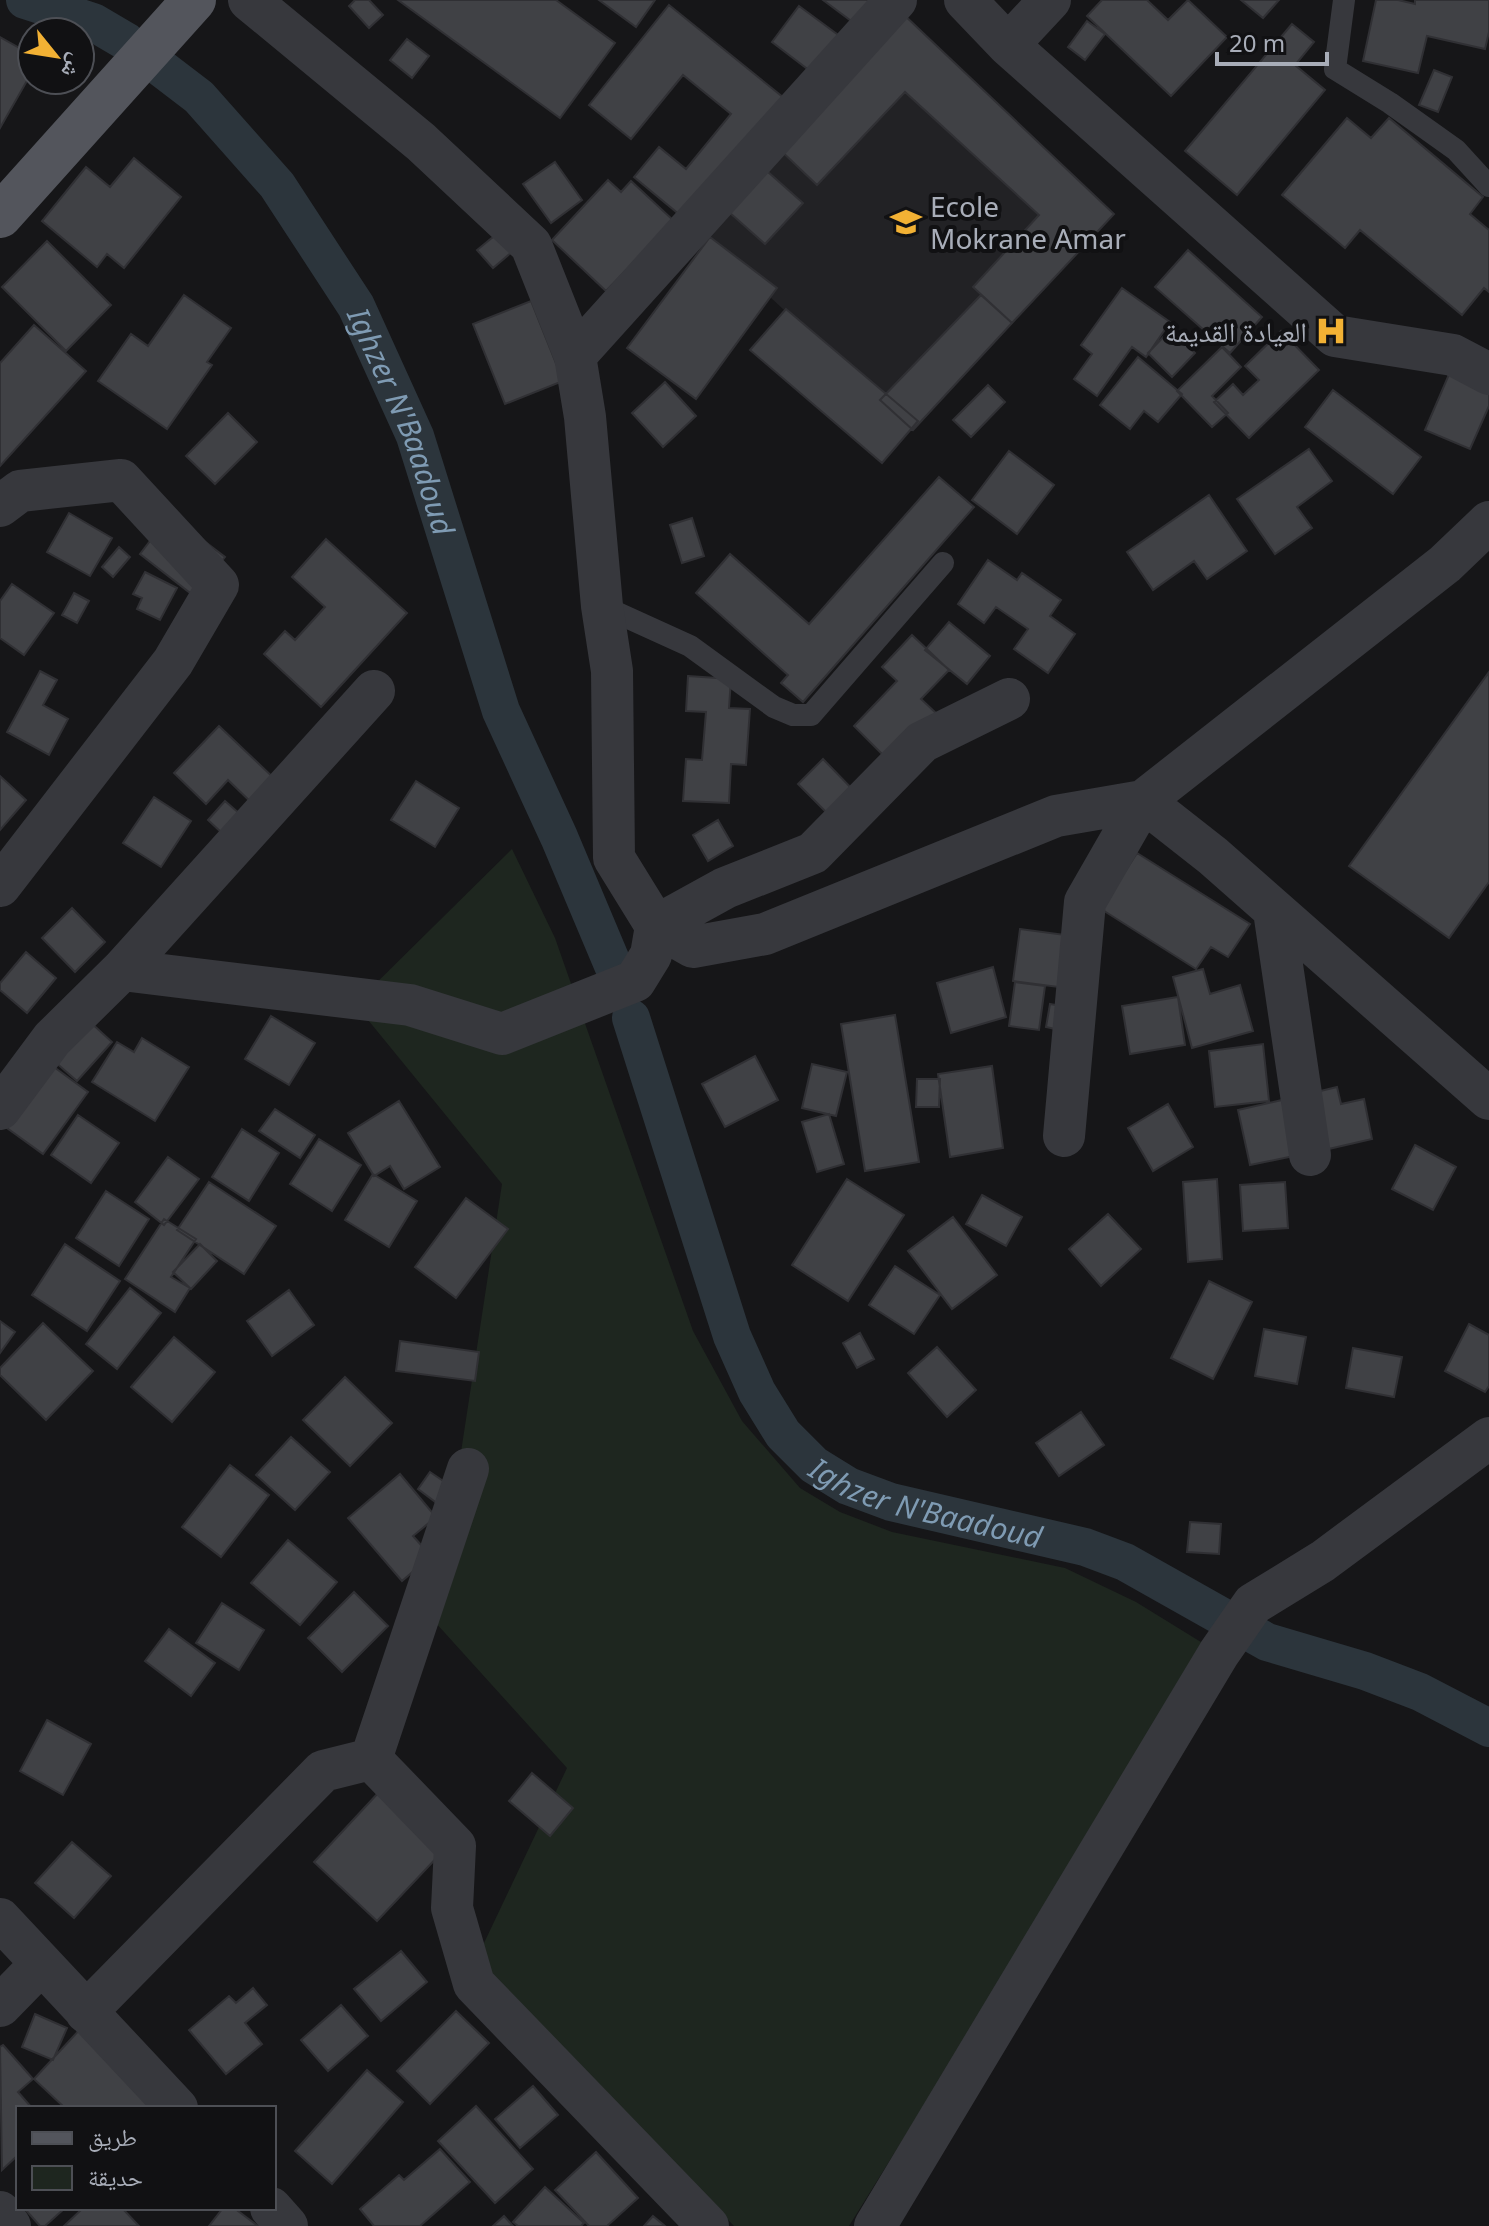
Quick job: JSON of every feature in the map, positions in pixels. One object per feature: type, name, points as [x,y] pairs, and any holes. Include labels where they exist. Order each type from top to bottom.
[{"type":"main road","points":[[3,207],[194,0]]},
{"type":"street","points":[[249,0],[421,142],[531,245],[575,356],[585,417],[602,606],[612,671],[614,858],[656,926],[693,947],[765,934],[1056,816],[1143,801],[1213,856],[1489,1099]]},
{"type":"street","points":[[575,356],[896,0]]},
{"type":"street","points":[[965,0],[1008,45],[1335,336],[1453,355],[1484,365]]},
{"type":"street","points":[[1008,45],[1050,0]]},
{"type":"street","points":[[0,506],[20,491],[121,480],[218,585],[173,662],[0,886]]},
{"type":"street","points":[[1064,1136],[1085,902],[1143,801],[1445,564],[1489,522]]},
{"type":"street","points":[[0,1109],[52,1039],[122,970],[374,691]]},
{"type":"street","points":[[656,926],[725,888],[813,853],[922,742],[1009,699]]},
{"type":"street","points":[[1274,911],[1310,1155]]},
{"type":"street","points":[[122,970],[410,1005],[502,1034],[635,981],[651,955],[656,926]]},
{"type":"street","points":[[875,2226],[1219,1653],[1253,1604],[1323,1561],[1489,1438]]},
{"type":"street","points":[[371,1759],[468,1469]]},
{"type":"street","points":[[86,2012],[323,1771],[371,1759]]},
{"type":"street","points":[[371,1759],[455,1846],[452,1908],[474,1984],[708,2226]]},
{"type":"street","points":[[0,1919],[175,2106]]},
{"type":"street","points":[[0,2006],[41,1964]]},
{"type":"street","points":[[273,2210],[287,2226]]},
{"type":"lane","points":[[1344,0],[1335,69],[1456,150],[1489,186]]},
{"type":"lane","points":[[602,606],[690,646],[774,707],[793,715],[811,715],[943,563]]},
{"type":"shaded area","name":"Ecole Mokrane Amar","points":[[901,12],[1114,214],[913,430],[698,230]]},
{"type":"green space","points":[[512,849],[555,938],[693,1331],[742,1421],[800,1488],[840,1512],[892,1532],[1065,1568],[1136,1602],[1209,1647],[849,2226],[734,2226],[475,1962],[567,1768],[435,1622],[502,1184],[355,1004]]},
{"type":"building","points":[[355,0],[369,0],[383,15],[369,28],[349,6]]},
{"type":"building","points":[[398,0],[556,0],[615,43],[560,118]]},
{"type":"building","points":[[599,0],[655,0],[636,27]]},
{"type":"building","points":[[823,0],[883,0],[862,29]]},
{"type":"building","points":[[1102,0],[1147,0],[1168,20],[1188,0],[1227,37],[1171,96],[1087,16]]},
{"type":"building","points":[[1241,0],[1279,0],[1263,18]]},
{"type":"building","points":[[1376,0],[1415,4],[1415,0],[1489,0],[1489,32],[1485,49],[1427,36],[1418,73],[1363,61]]},
{"type":"building","points":[[669,5],[784,98],[686,220],[634,177],[659,147],[686,169],[731,114],[683,75],[631,139],[589,105]]},
{"type":"building","points":[[799,6],[845,40],[818,77],[772,42]]},
{"type":"building","points":[[901,12],[1114,214],[1012,323],[973,287],[1039,215],[905,92],[817,185],[776,146]]},
{"type":"building","points":[[1087,21],[1105,34],[1085,60],[1068,47]]},
{"type":"building","points":[[1292,24],[1314,42],[1295,65],[1325,90],[1237,195],[1185,151]]},
{"type":"building","points":[[0,37],[16,46],[18,96],[0,128]]},
{"type":"building","points":[[407,39],[429,56],[412,78],[390,60]]},
{"type":"building","points":[[1434,70],[1452,77],[1438,112],[1419,105]]},
{"type":"building","points":[[1347,118],[1371,138],[1389,118],[1483,197],[1470,214],[1489,230],[1489,292],[1484,288],[1462,315],[1360,230],[1345,248],[1282,195]]},
{"type":"building","points":[[134,158],[181,197],[124,268],[107,254],[97,267],[42,221],[86,167],[110,187]]},
{"type":"building","points":[[555,162],[582,200],[551,223],[523,184]]},
{"type":"building","points":[[759,164],[803,203],[765,244],[721,205]]},
{"type":"building","points":[[608,180],[621,192],[631,181],[674,221],[606,291],[552,240]]},
{"type":"building","points":[[504,228],[519,246],[493,268],[477,250]]},
{"type":"building","points":[[710,237],[777,288],[696,399],[627,348]]},
{"type":"building","points":[[47,241],[111,305],[66,351],[2,287]]},
{"type":"building","points":[[1188,250],[1262,317],[1230,353],[1155,287]]},
{"type":"building","points":[[1122,288],[1170,322],[1146,357],[1132,347],[1097,396],[1074,379],[1092,354],[1081,345]]},
{"type":"building","points":[[184,295],[231,328],[207,362],[212,365],[167,429],[98,381],[131,334],[148,346]]},
{"type":"building","points":[[981,295],[1012,323],[913,430],[880,400]]},
{"type":"building","points":[[531,301],[563,381],[505,404],[473,324]]},
{"type":"building","points":[[786,309],[918,421],[882,463],[750,350]]},
{"type":"building","points":[[34,325],[86,371],[0,466],[0,363]]},
{"type":"building","points":[[1171,329],[1195,353],[1172,377],[1148,353]]},
{"type":"building","points":[[1281,331],[1319,370],[1249,438],[1214,402],[1233,384],[1243,395],[1259,380],[1245,366]]},
{"type":"building","points":[[1222,347],[1241,367],[1212,396],[1228,413],[1212,427],[1177,391]]},
{"type":"building","points":[[1138,357],[1182,394],[1158,422],[1144,411],[1130,429],[1100,405]]},
{"type":"building","points":[[1450,372],[1489,389],[1489,406],[1470,449],[1425,430]]},
{"type":"building","points":[[665,382],[696,416],[663,447],[632,413]]},
{"type":"building","points":[[988,385],[1005,402],[971,437],[953,420]]},
{"type":"building","points":[[1333,390],[1421,457],[1393,494],[1305,427]]},
{"type":"building","points":[[228,413],[257,442],[215,484],[186,456]]},
{"type":"building","points":[[1309,449],[1332,481],[1297,507],[1312,528],[1275,554],[1237,499]]},
{"type":"building","points":[[1009,451],[1054,485],[1017,534],[972,500]]},
{"type":"building","points":[[939,477],[974,507],[803,702],[781,683],[788,675],[696,593],[730,554],[809,624]]},
{"type":"building","points":[[1209,495],[1247,551],[1207,579],[1194,561],[1153,590],[1127,552]]},
{"type":"building","points":[[69,513],[112,538],[90,576],[47,552]]},
{"type":"building","points":[[170,515],[225,557],[194,596],[140,554]]},
{"type":"building","points":[[692,518],[704,556],[682,563],[670,525]]},
{"type":"building","points":[[326,539],[407,613],[321,707],[264,654],[285,631],[295,640],[325,607],[292,577]]},
{"type":"building","points":[[119,547],[130,557],[113,577],[102,567]]},
{"type":"building","points":[[988,560],[1017,580],[1022,573],[1061,600],[1050,616],[1075,634],[1048,673],[1014,649],[1028,629],[996,607],[984,623],[958,604]]},
{"type":"building","points":[[145,572],[177,588],[160,620],[137,609],[142,598],[133,594]]},
{"type":"building","points":[[12,584],[54,613],[24,655],[0,638],[0,601]]},
{"type":"building","points":[[74,593],[89,601],[77,623],[62,615]]},
{"type":"building","points":[[949,622],[990,656],[967,684],[925,650]]},
{"type":"building","points":[[912,635],[949,670],[921,699],[937,714],[891,763],[854,726],[897,681],[882,667]]},
{"type":"building","points":[[40,671],[57,680],[43,705],[68,719],[49,755],[7,732]]},
{"type":"building","points":[[1489,672],[1489,882],[1449,938],[1349,866]]},
{"type":"building","points":[[688,676],[731,679],[729,708],[750,709],[746,765],[731,764],[729,803],[683,801],[686,759],[702,760],[706,712],[686,711]]},
{"type":"building","points":[[219,726],[278,782],[255,806],[228,780],[206,804],[174,773]]},
{"type":"building","points":[[823,759],[859,796],[834,820],[798,784]]},
{"type":"building","points":[[0,776],[26,800],[0,830]]},
{"type":"building","points":[[416,781],[459,808],[435,847],[391,820]]},
{"type":"building","points":[[154,797],[191,821],[161,867],[123,843]]},
{"type":"building","points":[[225,801],[240,814],[222,833],[208,820]]},
{"type":"building","points":[[718,820],[733,846],[708,861],[693,835]]},
{"type":"building","points":[[1137,853],[1250,924],[1228,957],[1211,947],[1196,969],[1101,909]]},
{"type":"building","points":[[72,908],[105,942],[75,972],[42,938]]},
{"type":"building","points":[[1020,929],[1073,936],[1066,988],[1013,981]]},
{"type":"building","points":[[26,952],[56,978],[27,1013],[0,990],[0,983]]},
{"type":"building","points":[[993,967],[1006,1017],[951,1033],[937,983]]},
{"type":"building","points":[[1203,969],[1210,994],[1240,985],[1253,1031],[1192,1048],[1173,977]]},
{"type":"building","points":[[1015,982],[1045,986],[1039,1030],[1009,1026]]},
{"type":"building","points":[[1178,997],[1185,1045],[1130,1054],[1122,1006]]},
{"type":"building","points":[[1050,1004],[1068,1007],[1064,1031],[1046,1027]]},
{"type":"building","points":[[895,1015],[919,1162],[865,1171],[841,1024]]},
{"type":"building","points":[[271,1016],[315,1043],[289,1085],[245,1059]]},
{"type":"building","points":[[89,1021],[112,1042],[77,1081],[54,1061]]},
{"type":"building","points":[[142,1038],[189,1067],[155,1121],[92,1082],[117,1042],[134,1052]]},
{"type":"building","points":[[1263,1044],[1269,1101],[1215,1107],[1209,1051]]},
{"type":"building","points":[[755,1056],[778,1100],[725,1127],[702,1084]]},
{"type":"building","points":[[43,1059],[88,1092],[43,1154],[0,1123]]},
{"type":"building","points":[[812,1064],[847,1072],[836,1116],[802,1108]]},
{"type":"building","points":[[992,1066],[1003,1148],[950,1157],[938,1074]]},
{"type":"building","points":[[917,1079],[940,1079],[939,1107],[916,1107]]},
{"type":"building","points":[[1337,1087],[1341,1104],[1364,1099],[1372,1139],[1320,1151],[1308,1094]]},
{"type":"building","points":[[1282,1100],[1294,1156],[1250,1165],[1238,1110]]},
{"type":"building","points":[[399,1101],[440,1167],[404,1189],[390,1166],[374,1176],[348,1133]]},
{"type":"building","points":[[1168,1104],[1193,1147],[1153,1171],[1128,1128]]},
{"type":"building","points":[[275,1109],[315,1135],[300,1158],[259,1131]]},
{"type":"building","points":[[829,1114],[844,1164],[817,1172],[802,1122]]},
{"type":"building","points":[[78,1115],[119,1143],[91,1183],[51,1155]]},
{"type":"building","points":[[242,1129],[279,1153],[249,1201],[212,1177]]},
{"type":"building","points":[[319,1139],[361,1165],[332,1211],[290,1184]]},
{"type":"building","points":[[1415,1145],[1456,1167],[1433,1210],[1392,1189]]},
{"type":"building","points":[[168,1157],[199,1179],[164,1225],[135,1202]]},
{"type":"building","points":[[373,1174],[417,1201],[389,1247],[345,1220]]},
{"type":"building","points":[[847,1179],[904,1215],[848,1301],[792,1265]]},
{"type":"building","points":[[1217,1179],[1222,1259],[1188,1262],[1183,1182]]},
{"type":"building","points":[[209,1182],[276,1226],[244,1274],[177,1230]]},
{"type":"building","points":[[1285,1182],[1288,1228],[1243,1231],[1240,1185]]},
{"type":"building","points":[[106,1191],[149,1219],[119,1266],[76,1238]]},
{"type":"building","points":[[982,1195],[1022,1217],[1006,1246],[966,1224]]},
{"type":"building","points":[[466,1198],[508,1229],[456,1298],[415,1267]]},
{"type":"building","points":[[1108,1214],[1141,1249],[1101,1286],[1069,1249]]},
{"type":"building","points":[[953,1217],[997,1275],[952,1309],[908,1251]]},
{"type":"building","points":[[164,1219],[196,1239],[171,1277],[190,1288],[175,1312],[125,1279]]},
{"type":"building","points":[[65,1244],[120,1281],[87,1331],[32,1295]]},
{"type":"building","points":[[200,1244],[217,1261],[191,1289],[173,1272]]},
{"type":"building","points":[[895,1266],[940,1295],[914,1334],[869,1305]]},
{"type":"building","points":[[1209,1281],[1252,1302],[1213,1379],[1171,1358]]},
{"type":"building","points":[[130,1288],[161,1313],[117,1369],[86,1344]]},
{"type":"building","points":[[289,1290],[314,1325],[272,1356],[247,1321]]},
{"type":"building","points":[[0,1321],[15,1332],[0,1353]]},
{"type":"building","points":[[43,1323],[93,1371],[46,1420],[0,1375],[0,1368]]},
{"type":"building","points":[[1469,1324],[1489,1335],[1489,1386],[1485,1392],[1445,1371]]},
{"type":"building","points":[[1264,1329],[1306,1337],[1297,1384],[1255,1376]]},
{"type":"building","points":[[860,1333],[874,1359],[857,1368],[843,1343]]},
{"type":"building","points":[[174,1337],[215,1372],[172,1422],[131,1387]]},
{"type":"building","points":[[400,1341],[479,1352],[475,1381],[396,1371]]},
{"type":"building","points":[[937,1347],[976,1390],[947,1417],[908,1373]]},
{"type":"building","points":[[1353,1348],[1402,1357],[1394,1397],[1346,1388]]},
{"type":"building","points":[[345,1377],[392,1423],[350,1466],[303,1420]]},
{"type":"building","points":[[1081,1412],[1104,1445],[1059,1476],[1036,1443]]},
{"type":"building","points":[[291,1437],[330,1472],[295,1510],[256,1475]]},
{"type":"building","points":[[230,1465],[269,1495],[221,1557],[182,1527]]},
{"type":"building","points":[[430,1472],[455,1489],[442,1507],[418,1489]]},
{"type":"building","points":[[400,1474],[436,1517],[413,1536],[431,1556],[402,1581],[348,1518]]},
{"type":"building","points":[[1190,1522],[1221,1524],[1219,1554],[1187,1552]]},
{"type":"building","points":[[288,1540],[337,1582],[300,1625],[251,1583]]},
{"type":"building","points":[[354,1592],[388,1626],[342,1672],[308,1638]]},
{"type":"building","points":[[222,1603],[264,1630],[239,1670],[196,1643]]},
{"type":"building","points":[[169,1629],[215,1663],[191,1696],[145,1661]]},
{"type":"building","points":[[47,1720],[91,1744],[63,1795],[20,1771]]},
{"type":"building","points":[[532,1773],[573,1808],[550,1836],[509,1801]]},
{"type":"building","points":[[380,1791],[443,1851],[377,1921],[314,1862]]},
{"type":"building","points":[[72,1842],[111,1876],[74,1918],[35,1883]]},
{"type":"building","points":[[401,1951],[427,1982],[381,2021],[354,1989]]},
{"type":"building","points":[[253,1988],[267,2005],[245,2023],[262,2044],[226,2074],[189,2030],[229,1996],[236,2003]]},
{"type":"building","points":[[341,2005],[368,2036],[328,2071],[301,2040]]},
{"type":"building","points":[[456,2011],[489,2043],[430,2104],[397,2071]]},
{"type":"building","points":[[35,2014],[67,2028],[53,2060],[22,2047]]},
{"type":"building","points":[[83,2026],[150,2106],[63,2106],[34,2079]]},
{"type":"building","points":[[3,2045],[33,2079],[18,2092],[30,2106],[16,2106],[16,2157],[2,2170],[0,2047]]},
{"type":"building","points":[[367,2070],[403,2102],[332,2184],[295,2151]]},
{"type":"building","points":[[533,2086],[558,2115],[520,2148],[495,2119]]},
{"type":"building","points":[[476,2106],[533,2169],[495,2203],[438,2141]]},
{"type":"building","points":[[440,2149],[470,2182],[420,2226],[374,2226],[360,2209],[399,2175],[404,2180]]},
{"type":"building","points":[[596,2152],[638,2198],[607,2226],[589,2226],[555,2190]]},
{"type":"building","points":[[545,2187],[584,2223],[581,2226],[518,2226],[513,2222]]},
{"type":"building","points":[[26,2210],[63,2210],[45,2226],[40,2226]]},
{"type":"building","points":[[81,2210],[124,2210],[139,2226],[64,2226]]},
{"type":"building","points":[[221,2210],[237,2210],[258,2226],[209,2226]]},
{"type":"building","points":[[504,2216],[513,2226],[493,2226]]},
{"type":"building","points":[[653,2216],[665,2226],[644,2226]]},
{"type":"waterway","name":"Ighzer N'Baadoud","points":[[25,0],[93,22],[127,42],[199,97],[277,185],[356,306],[415,436],[501,711],[615,970]]},
{"type":"waterway","name":"Ighzer N'Baadoud","points":[[631,1018],[732,1336],[757,1392],[783,1434],[814,1465],[848,1486],[891,1502],[1085,1547],[1125,1562],[1267,1642],[1365,1671],[1420,1692],[1489,1728]]},
{"type":"place","name":"Ecole Mokrane Amar","points":[[906,222]]},
{"type":"place","name":"العيادة القديمة","points":[[1331,331]]}]
